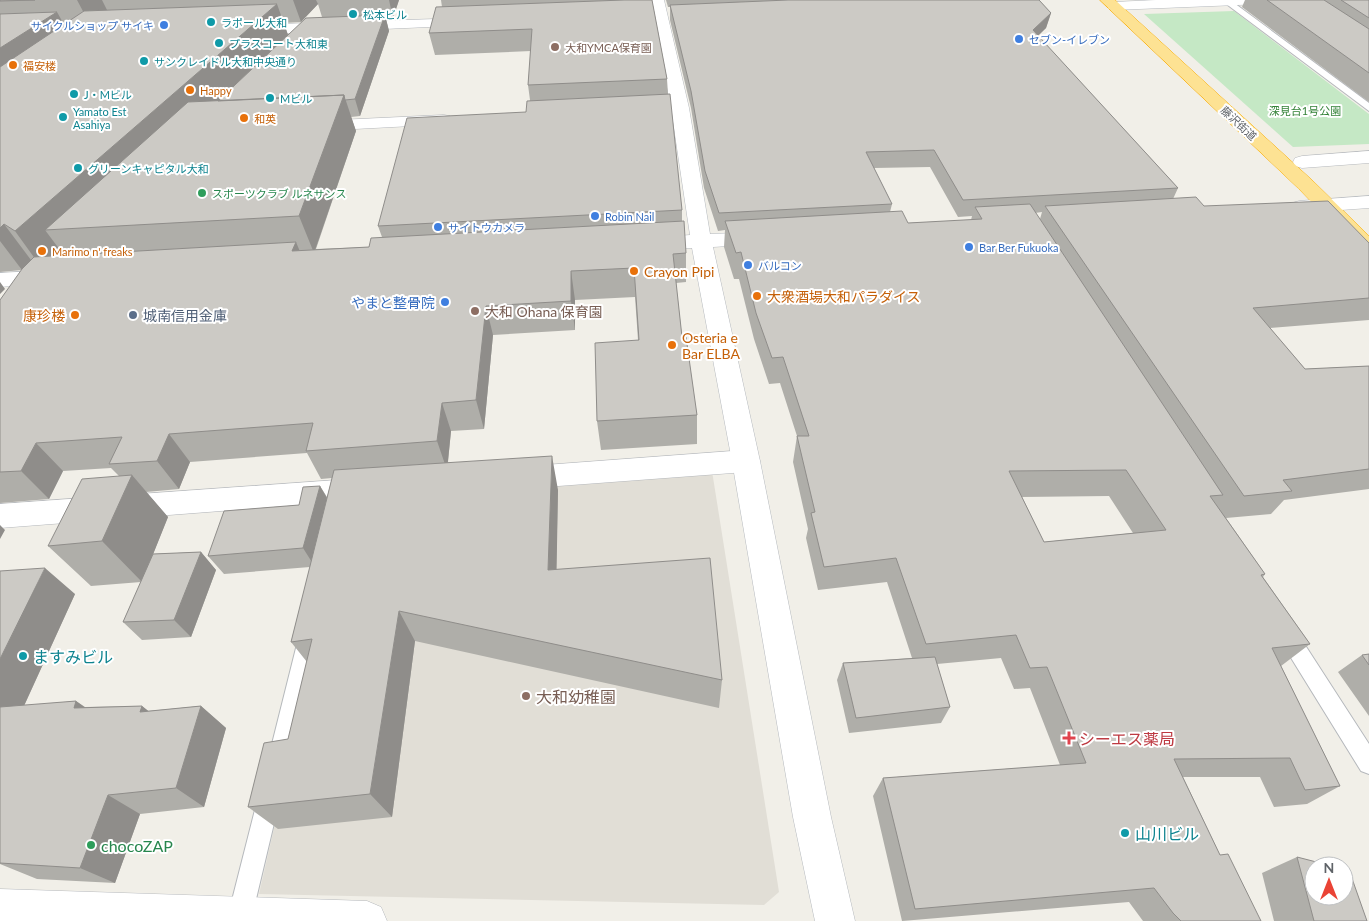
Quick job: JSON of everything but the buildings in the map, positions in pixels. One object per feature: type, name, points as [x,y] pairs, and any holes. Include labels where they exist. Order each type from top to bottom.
[{"type":"highway","name":"藤沢街道","points":[[1110,3],[1292,172],[1369,248]]},
{"type":"street","points":[[1110,3],[1262,0]]},
{"type":"street","points":[[285,49],[324,10]]},
{"type":"street","points":[[659,11],[671,109],[702,241],[746,461],[812,817],[836,921]]},
{"type":"street","points":[[238,31],[485,21]]},
{"type":"street","points":[[297,127],[464,119]]},
{"type":"street","points":[[1302,162],[1369,157]]},
{"type":"street","points":[[1278,208],[1369,202]]},
{"type":"street","points":[[627,246],[782,237]]},
{"type":"street","points":[[0,280],[59,272],[30,299]]},
{"type":"street","points":[[492,480],[746,461]]},
{"type":"street","points":[[0,516],[342,500],[394,487]]},
{"type":"street","points":[[0,909],[367,921]]},
{"type":"lane","points":[[1226,1],[1369,108]]},
{"type":"lane","points":[[240,916],[314,616]]},
{"type":"lane","points":[[1278,619],[1369,763]]},
{"type":"shaded area","name":"大和幼稚園","points":[[712,471],[779,892],[764,905],[259,894],[349,500]]},
{"type":"green space","name":"深見台1号公園","points":[[1234,11],[1369,114],[1369,144],[1293,147],[1144,14]]},
{"type":"place","name":"松本ビル","points":[[353,14]]},
{"type":"place","name":"ラポール大和","points":[[211,22]]},
{"type":"place","name":"サイクルショップ サイキ","points":[[164,25]]},
{"type":"place","name":"セブン-イレブン","points":[[1019,39]]},
{"type":"place","name":"プラスコート大和東","points":[[219,43]]},
{"type":"place","name":"大和YMCA保育園","points":[[555,47]]},
{"type":"place","name":"サンクレイドル大和中央通り","points":[[144,61]]},
{"type":"place","name":"福安楼","points":[[13,65]]},
{"type":"place","name":"Happy","points":[[190,90]]},
{"type":"place","name":"J・Mビル","points":[[74,94]]},
{"type":"place","name":"Mビル","points":[[270,98]]},
{"type":"place","name":"Yamato Est Asahiya","points":[[63,117]]},
{"type":"place","name":"和英","points":[[244,118]]},
{"type":"place","name":"グリーンキャピタル大和","points":[[78,168]]},
{"type":"place","name":"スポーツクラブ ルネサンス","points":[[202,193]]},
{"type":"place","name":"Robin Nail","points":[[595,216]]},
{"type":"place","name":"サイトウカメラ","points":[[438,227]]},
{"type":"place","name":"Bar Ber Fukuoka","points":[[969,247]]},
{"type":"place","name":"Marimo n' freaks","points":[[42,251]]},
{"type":"place","name":"バルコン","points":[[748,265]]},
{"type":"place","name":"Crayon Pipi","points":[[634,271]]},
{"type":"place","name":"大衆酒場大和パラダイス","points":[[757,296]]},
{"type":"place","name":"やまと整骨院","points":[[445,302]]},
{"type":"place","name":"大和 Ohana 保育園","points":[[475,311]]},
{"type":"place","name":"康珍楼","points":[[75,315]]},
{"type":"place","name":"城南信用金庫","points":[[133,315]]},
{"type":"place","name":"Osteria e Bar ELBA","points":[[672,345]]},
{"type":"place","name":"ますみビル","points":[[23,656]]},
{"type":"place","name":"大和幼稚園","points":[[526,696]]},
{"type":"place","name":"シーエス薬局","points":[[1069,738]]},
{"type":"place","name":"山川ビル","points":[[1125,833]]},
{"type":"place","name":"chocoZAP","points":[[91,845]]}]
